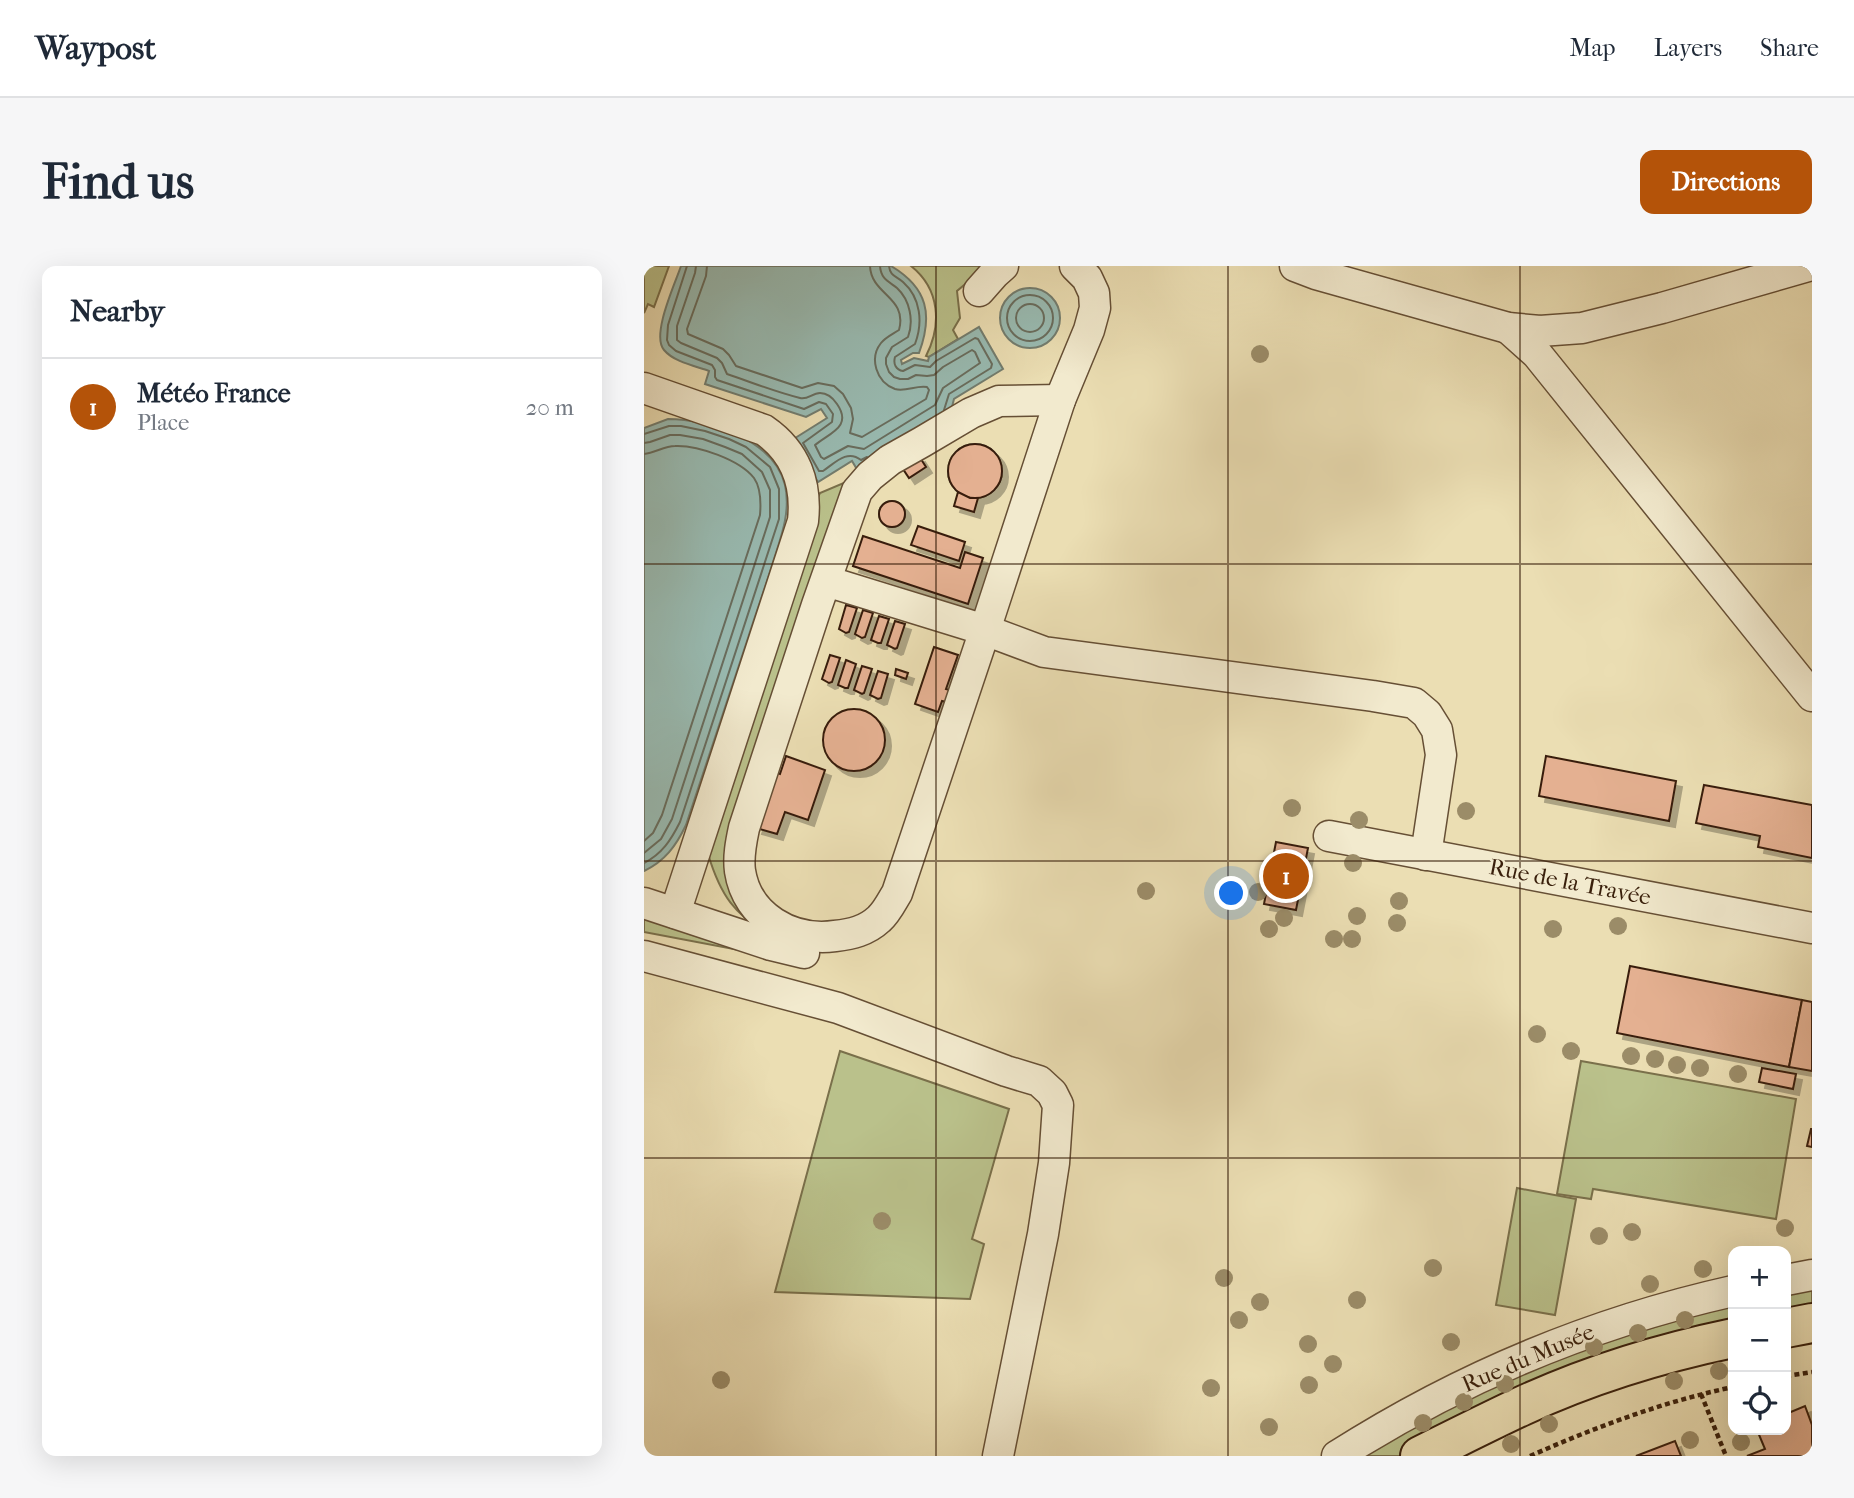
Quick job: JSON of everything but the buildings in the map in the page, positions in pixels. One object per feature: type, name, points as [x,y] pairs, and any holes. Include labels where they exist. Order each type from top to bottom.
[{"type":"main road","points":[[1791,1327],[1812,1323]]},
{"type":"main road","points":[[1420,1456],[1524,1405],[1577,1384],[1669,1353],[1728,1339]]},
{"type":"main road","points":[[1791,1342],[1812,1340]]},
{"type":"main road","points":[[1458,1456],[1483,1442],[1595,1394],[1645,1377],[1728,1355]]},
{"type":"lane","points":[[979,291],[1003,266]]},
{"type":"lane","points":[[644,903],[798,953],[830,953],[848,947],[859,933],[880,918],[897,893],[1060,400],[1089,330],[1095,308],[1094,293],[1087,278],[1074,266]]},
{"type":"lane","points":[[1295,266],[1508,328],[1539,331],[1582,328],[1808,266]]},
{"type":"lane","points":[[1508,328],[1536,354],[1812,696]]},
{"type":"lane","points":[[644,388],[764,430],[776,438],[787,450],[800,475],[805,506],[803,522],[675,913]]},
{"type":"lane","points":[[859,933],[818,938],[782,928],[768,920],[754,906],[744,887],[740,870],[740,847],[744,828],[857,491],[890,460],[971,413],[999,401],[1060,400]]},
{"type":"lane","points":[[826,581],[1044,652],[1414,703],[1427,715],[1437,730],[1441,755],[1426,855]]},
{"type":"lane","name":"Rue de la Travée","points":[[1329,836],[1812,928]]},
{"type":"lane","points":[[644,956],[838,1008],[1039,1081],[1052,1093],[1058,1105],[1058,1116],[1043,1234],[998,1456]]},
{"type":"lane","points":[[1791,1279],[1812,1276]]},
{"type":"lane","name":"Rue du Musée","points":[[1337,1456],[1459,1386],[1523,1357],[1599,1328],[1688,1301],[1728,1292]]},
{"type":"path","points":[[1791,1375],[1812,1373]]},
{"type":"path","points":[[1530,1456],[1639,1412],[1728,1388]]},
{"type":"path","points":[[1701,1394],[1726,1456]]},
{"type":"green space","points":[[644,266],[669,266],[654,307],[648,304],[644,313]]},
{"type":"green space","points":[[911,266],[987,266],[957,291],[960,318],[953,330],[958,339],[929,357],[926,356],[936,320],[933,296],[921,275]]},
{"type":"green space","points":[[846,482],[733,834],[771,937],[747,920],[730,903],[718,882],[708,854],[818,497],[820,493]]},
{"type":"green space","points":[[644,914],[807,963],[644,932]]},
{"type":"green space","points":[[840,1051],[1009,1109],[972,1239],[984,1244],[970,1299],[775,1292]]},
{"type":"green space","points":[[1581,1061],[1796,1099],[1776,1219],[1593,1189],[1591,1199],[1557,1194]]},
{"type":"green space","points":[[1517,1188],[1576,1199],[1555,1315],[1496,1305]]},
{"type":"green space","points":[[1812,1288],[1812,1316],[1791,1319],[1791,1292]]},
{"type":"green space","points":[[1728,1305],[1728,1332],[1407,1456],[1359,1456],[1421,1420],[1572,1351]]},
{"type":"water","points":[[681,266],[891,266],[903,274],[920,293],[926,315],[919,353],[913,353],[901,360],[902,364],[914,358],[928,361],[929,357],[979,327],[1003,369],[954,399],[950,415],[858,471],[852,461],[818,482],[792,440],[827,418],[821,409],[806,417],[705,384],[709,371],[679,361],[664,350],[660,333],[662,322]]},
{"type":"water","points":[[1030,288],[1047,293],[1055,301],[1060,318],[1055,335],[1047,343],[1030,348],[1013,343],[1005,335],[1000,318],[1005,301],[1013,293]]},
{"type":"water","points":[[668,419],[720,428],[754,444],[768,455],[778,469],[785,485],[787,505],[779,543],[686,825],[669,852],[658,863],[644,871],[644,428]]},
{"type":"water","points":[[980,444],[990,448],[998,456],[1002,471],[998,486],[990,494],[970,498],[960,494],[952,486],[948,466],[952,456],[960,448]]},
{"type":"water","points":[[892,501],[902,504],[905,514],[902,524],[892,527],[882,524],[879,514],[882,504]]},
{"type":"place","name":"Météo France","points":[[1286,876]]}]
